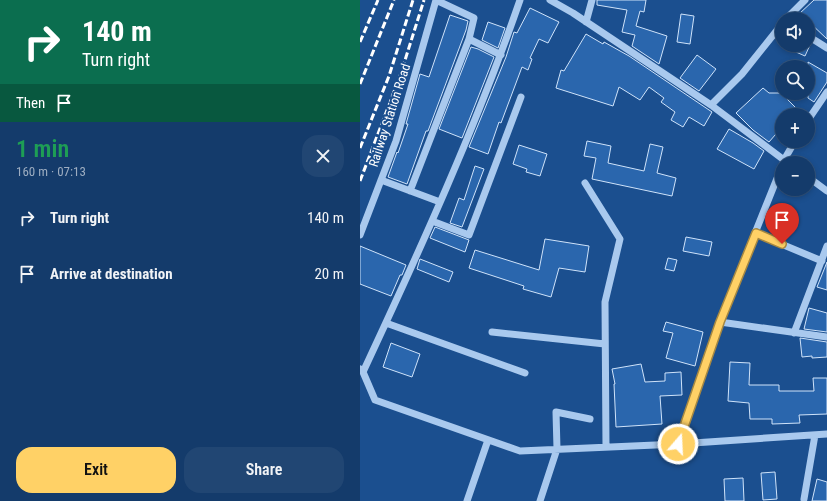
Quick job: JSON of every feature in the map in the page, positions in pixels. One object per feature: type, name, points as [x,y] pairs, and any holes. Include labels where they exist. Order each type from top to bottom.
[{"type":"street","points":[[410,191],[469,40],[474,18],[436,0]]},
{"type":"street","name":"Railway Station Road","points":[[360,235],[396,141],[436,0]]},
{"type":"street","points":[[520,0],[501,55],[432,221],[386,323],[361,370],[375,400],[520,451],[678,444],[827,434]]},
{"type":"street","points":[[550,0],[586,22],[711,105],[776,156]]},
{"type":"street","points":[[586,22],[592,0]]},
{"type":"street","points":[[793,12],[805,0]]},
{"type":"street","points":[[711,105],[742,74],[775,33]]},
{"type":"street","points":[[469,40],[501,55]]},
{"type":"street","points":[[815,40],[827,48]]},
{"type":"street","points":[[815,110],[827,92]]},
{"type":"street","points":[[432,221],[469,235],[521,97]]},
{"type":"street","points":[[381,180],[440,202]]},
{"type":"street","points":[[815,182],[827,191]]},
{"type":"street","points":[[585,183],[620,239],[605,302],[606,447]]},
{"type":"street","points":[[678,444],[720,322],[775,187]]},
{"type":"street","points":[[756,233],[822,260]]},
{"type":"street","points":[[794,333],[827,246]]},
{"type":"street","points":[[720,322],[827,337]]},
{"type":"street","points":[[386,323],[524,373]]},
{"type":"street","points":[[492,332],[605,344]]},
{"type":"street","points":[[540,501],[557,449],[556,412],[590,419]]},
{"type":"street","points":[[804,499],[815,435]]},
{"type":"street","points":[[467,501],[488,440]]},
{"type":"building","points":[[597,0],[646,0],[644,12],[640,11],[636,26],[667,36],[659,64],[632,46],[635,35],[622,32],[627,10],[597,5]]},
{"type":"building","points":[[814,0],[827,0],[827,39],[815,28],[815,12],[801,12]]},
{"type":"building","points":[[530,8],[559,22],[548,43],[539,39],[530,58],[532,59],[528,70],[522,67],[501,123],[499,122],[488,154],[469,147],[506,57],[514,32],[517,33]]},
{"type":"building","points":[[681,14],[694,16],[690,44],[677,42]]},
{"type":"building","points":[[450,15],[468,21],[466,30],[428,131],[426,131],[407,184],[388,177],[408,124],[406,124],[420,74],[429,77]]},
{"type":"building","points":[[488,22],[505,28],[498,48],[482,40]]},
{"type":"building","points":[[586,34],[629,56],[712,112],[704,126],[689,117],[683,127],[671,120],[675,112],[661,102],[664,98],[649,87],[640,100],[619,87],[613,106],[556,88],[561,70],[564,71]]},
{"type":"building","points":[[471,47],[494,57],[462,138],[439,129]]},
{"type":"building","points":[[796,52],[807,52],[805,56]]},
{"type":"building","points":[[697,55],[716,69],[699,91],[680,78]]},
{"type":"building","points":[[815,66],[827,73],[827,82],[814,102],[811,100],[815,100]]},
{"type":"building","points":[[763,88],[769,93],[775,93],[775,100],[788,100],[796,108],[775,108],[775,135],[769,142],[753,130],[736,113]]},
{"type":"building","points":[[729,129],[764,151],[754,169],[717,149]]},
{"type":"building","points":[[587,141],[611,146],[608,163],[644,171],[650,144],[663,147],[657,173],[676,178],[672,196],[592,179],[596,158],[584,156]]},
{"type":"building","points":[[519,145],[547,154],[540,176],[526,172],[527,169],[513,164]]},
{"type":"building","points":[[475,166],[484,169],[462,227],[450,223],[459,198],[464,200]]},
{"type":"building","points":[[435,227],[469,240],[465,252],[430,238]]},
{"type":"building","points":[[686,237],[712,242],[709,256],[683,251]]},
{"type":"building","points":[[545,239],[589,246],[585,272],[559,268],[551,297],[523,289],[524,286],[469,268],[475,250],[539,270]]},
{"type":"building","points":[[360,246],[406,265],[391,296],[360,284]]},
{"type":"building","points":[[668,258],[677,260],[674,271],[665,269]]},
{"type":"building","points":[[420,259],[453,272],[449,282],[417,269]]},
{"type":"building","points":[[827,262],[827,290],[817,287]]},
{"type":"building","points":[[809,308],[827,313],[827,332],[804,329]]},
{"type":"building","points":[[666,322],[703,332],[695,366],[666,358],[673,333],[663,331]]},
{"type":"building","points":[[800,338],[827,342],[827,357],[802,357]]},
{"type":"building","points":[[391,343],[420,354],[412,377],[383,367]]},
{"type":"building","points":[[730,362],[750,363],[749,385],[779,385],[779,391],[814,391],[813,378],[827,378],[827,414],[799,415],[800,423],[772,424],[772,419],[750,419],[749,403],[728,401]]},
{"type":"building","points":[[641,364],[645,382],[665,381],[665,373],[681,372],[682,395],[660,396],[662,424],[616,427],[615,384],[612,369]]},
{"type":"building","points":[[775,472],[777,499],[763,500],[761,473]]},
{"type":"building","points":[[743,478],[744,501],[725,501],[724,479]]},
{"type":"building","points":[[817,479],[827,482],[827,501],[812,501]]},
{"type":"railway","points":[[360,42],[378,0]]},
{"type":"railway","points":[[360,84],[394,0]]},
{"type":"railway","points":[[360,148],[389,76],[413,0]]},
{"type":"railway","points":[[360,181],[400,76],[424,0]]},
{"type":"route","points":[[678,444],[720,322],[756,233],[782,244]]}]
